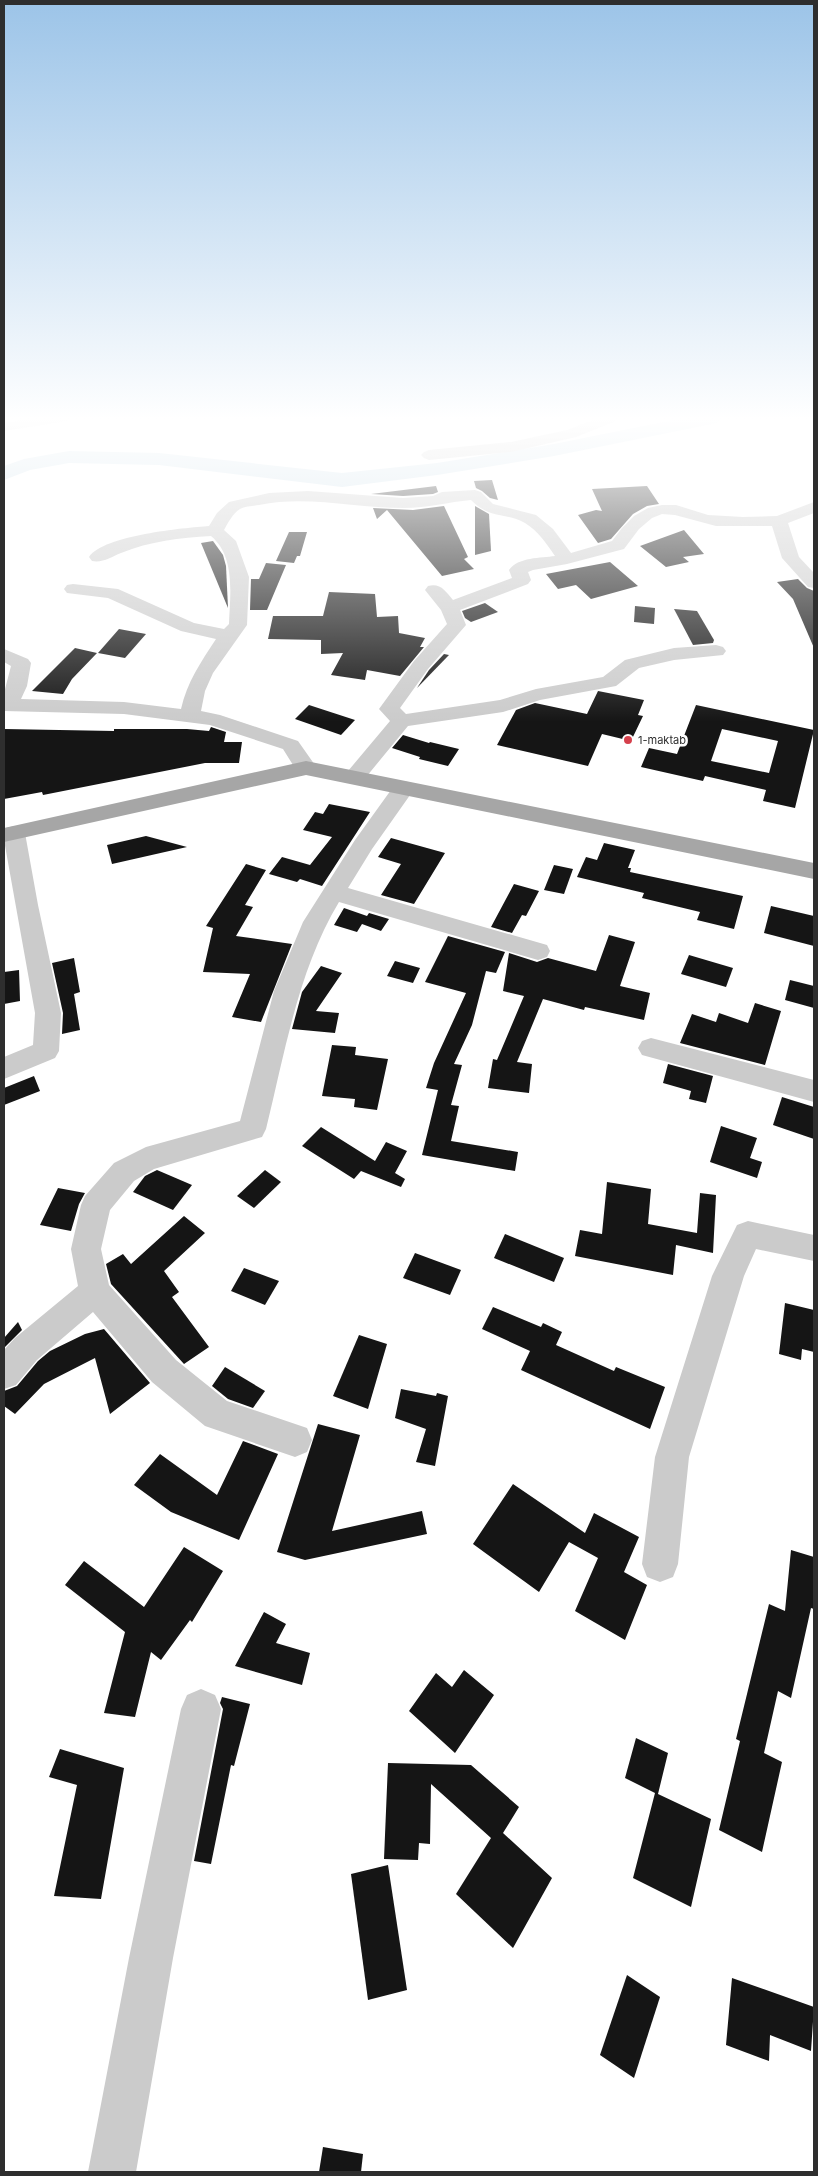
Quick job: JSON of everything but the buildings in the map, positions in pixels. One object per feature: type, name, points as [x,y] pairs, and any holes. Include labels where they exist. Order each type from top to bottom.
[{"type":"main road","points":[[9,834],[306,768],[814,871]]},
{"type":"street","points":[[215,531],[221,520]]},
{"type":"street","points":[[531,520],[547,533],[567,559]]},
{"type":"street","points":[[450,608],[522,580],[518,570],[528,565],[567,559],[618,545],[627,531],[639,520]]},
{"type":"street","points":[[706,520],[783,520]]},
{"type":"street","points":[[779,521],[791,558],[814,583]]},
{"type":"street","points":[[98,557],[120,546],[146,538],[187,532],[215,531],[227,541],[240,577],[238,625],[203,673],[195,691],[190,716]]},
{"type":"street","points":[[73,589],[112,593],[188,627],[229,636]]},
{"type":"street","points":[[401,721],[389,709],[429,653],[457,625],[450,608],[434,590]]},
{"type":"street","points":[[354,777],[401,721],[503,706],[536,695],[609,682],[632,664],[674,654],[716,651]]},
{"type":"street","points":[[4,655],[21,663],[17,686],[6,706],[124,708],[214,719],[291,745],[306,768]]},
{"type":"street","points":[[295,1440],[217,1414],[164,1371],[95,1291],[86,1250],[96,1205],[124,1172],[146,1159],[252,1129],[287,991],[315,922],[363,845],[404,788]]},
{"type":"street","points":[[4,1068],[46,1052],[48,1013],[9,834]]},
{"type":"street","points":[[333,892],[538,951]]},
{"type":"street","points":[[651,1048],[814,1091]]},
{"type":"street","points":[[660,1564],[672,1457],[728,1276],[748,1234],[814,1248]]},
{"type":"street","points":[[4,1374],[26,1349],[95,1291]]},
{"type":"street","points":[[112,2172],[151,1958],[201,1709]]},
{"type":"place","name":"1-maktab","points":[[628,740]]}]
